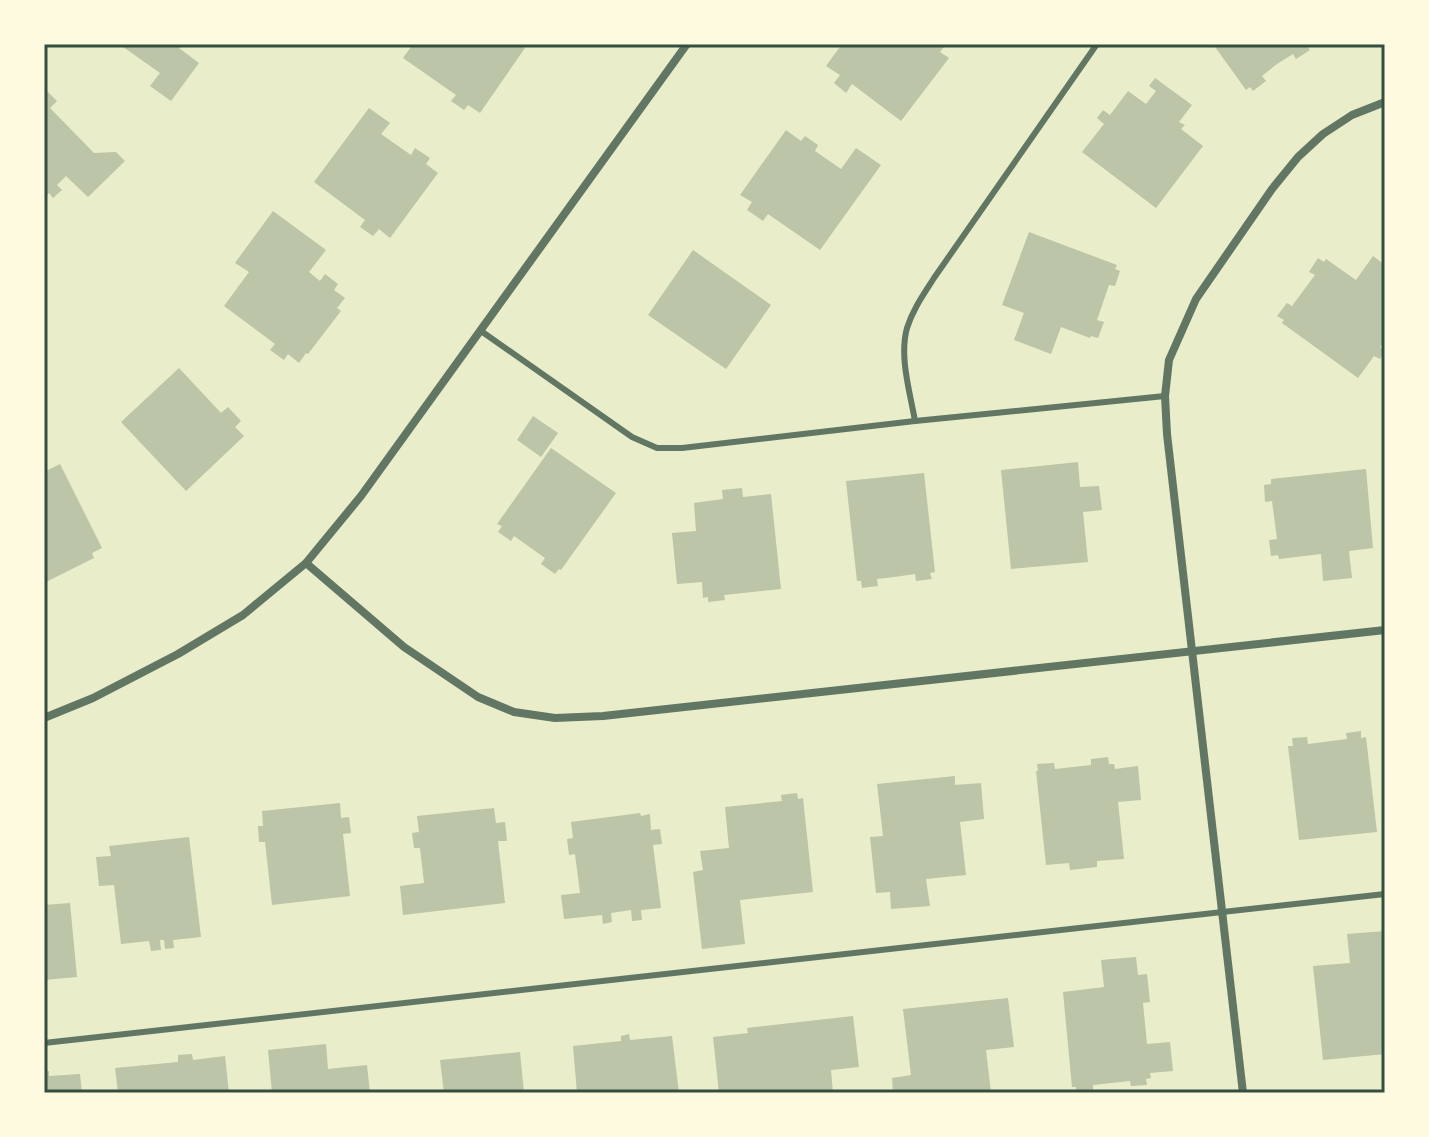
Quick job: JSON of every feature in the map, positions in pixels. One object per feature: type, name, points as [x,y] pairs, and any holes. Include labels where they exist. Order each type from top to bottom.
[{"type":"street","points":[[44,718],[93,698],[178,654],[243,615],[306,563],[361,496],[687,44]]},
{"type":"street","points":[[1243,1093],[1165,396],[1169,360],[1196,299],[1272,189],[1298,157],[1323,134],[1352,115],[1385,102]]},
{"type":"street","points":[[306,563],[404,647],[478,697],[514,712],[555,718],[603,716],[1385,630]]},
{"type":"lane","points":[[915,421],[904,348],[914,310],[1097,44]]},
{"type":"lane","points":[[481,331],[632,437],[657,448],[682,448],[1165,396]]},
{"type":"lane","points":[[44,1043],[1385,894]]},
{"type":"building","points":[[119,44],[181,44],[179,48],[199,63],[171,101],[150,86],[160,73]]},
{"type":"building","points":[[413,44],[519,44],[525,48],[480,113],[468,105],[464,110],[451,101],[456,95],[403,58]]},
{"type":"building","points":[[842,44],[946,44],[940,52],[949,58],[901,121],[852,84],[846,93],[834,83],[840,75],[826,66]]},
{"type":"building","points":[[1213,44],[1305,44],[1310,50],[1296,59],[1293,54],[1277,64],[1262,76],[1266,81],[1253,91],[1250,87],[1246,90]]},
{"type":"building","points":[[1155,78],[1192,105],[1179,122],[1185,125],[1181,129],[1203,146],[1156,208],[1082,152],[1104,124],[1097,118],[1103,110],[1110,115],[1128,91],[1146,104],[1156,91],[1149,86]]},
{"type":"building","points":[[44,88],[57,101],[50,108],[94,153],[116,152],[125,161],[88,197],[66,176],[57,185],[62,190],[53,198],[49,193],[44,199]]},
{"type":"building","points":[[369,108],[390,123],[381,134],[411,155],[415,148],[430,158],[426,164],[438,173],[390,238],[379,229],[373,236],[360,227],[365,220],[314,182]]},
{"type":"building","points":[[786,130],[801,141],[805,136],[818,145],[815,151],[841,169],[856,148],[881,165],[820,250],[768,214],[763,221],[747,210],[752,202],[740,195]]},
{"type":"building","points":[[273,211],[326,250],[309,272],[320,281],[325,274],[338,284],[334,290],[345,298],[337,308],[341,311],[299,363],[288,354],[284,360],[270,350],[275,344],[224,306],[249,272],[235,263]]},
{"type":"building","points":[[1029,232],[1117,265],[1115,269],[1120,271],[1115,286],[1109,285],[1097,320],[1104,322],[1098,338],[1061,327],[1051,354],[1014,340],[1024,313],[1002,305]]},
{"type":"building","points":[[693,250],[771,305],[726,369],[648,315]]},
{"type":"building","points":[[1373,256],[1385,265],[1385,347],[1380,347],[1385,351],[1380,359],[1374,356],[1358,378],[1282,323],[1284,320],[1277,316],[1287,303],[1292,306],[1315,275],[1309,272],[1318,258],[1324,262],[1326,259],[1356,280]]},
{"type":"building","points":[[179,368],[221,413],[228,407],[241,421],[235,427],[244,436],[186,491],[121,422]]},
{"type":"building","points":[[533,416],[558,433],[541,457],[517,440]]},
{"type":"building","points":[[551,448],[616,493],[555,574],[541,564],[545,558],[514,536],[511,541],[498,532],[502,526],[497,524]]},
{"type":"building","points":[[1078,462],[1080,487],[1099,486],[1102,510],[1083,512],[1088,562],[1011,569],[1001,470]]},
{"type":"building","points":[[60,464],[102,548],[92,553],[94,558],[46,582],[44,472]]},
{"type":"building","points":[[1366,469],[1373,548],[1349,551],[1352,578],[1323,581],[1321,554],[1279,559],[1278,555],[1271,556],[1269,540],[1277,539],[1272,501],[1265,502],[1264,485],[1271,484],[1271,479]]},
{"type":"building","points":[[924,473],[935,572],[930,573],[932,579],[916,581],[915,574],[877,579],[878,586],[862,588],[861,581],[857,581],[846,481]]},
{"type":"building","points":[[742,488],[743,497],[771,494],[781,589],[724,595],[725,600],[708,602],[708,597],[703,598],[702,582],[677,584],[672,533],[696,531],[694,503],[723,499],[722,490]]},
{"type":"building","points":[[1361,731],[1361,738],[1366,737],[1377,832],[1299,840],[1288,746],[1293,746],[1292,738],[1307,737],[1308,744],[1347,739],[1346,733]]},
{"type":"building","points":[[1108,757],[1109,764],[1114,764],[1115,769],[1138,766],[1141,800],[1118,802],[1124,859],[1097,861],[1097,867],[1070,870],[1069,863],[1046,865],[1037,764],[1054,763],[1055,769],[1091,765],[1091,759]]},
{"type":"building","points":[[955,776],[955,785],[981,783],[984,819],[960,822],[966,875],[926,879],[930,906],[891,909],[890,892],[876,893],[870,837],[883,836],[877,784]]},
{"type":"building","points":[[797,793],[798,799],[803,798],[813,892],[740,900],[745,944],[702,949],[693,872],[703,870],[700,851],[729,848],[725,807],[782,801],[781,795]]},
{"type":"building","points":[[340,803],[341,818],[349,817],[351,833],[343,834],[350,896],[272,905],[265,842],[259,842],[258,826],[263,826],[262,811]]},
{"type":"building","points":[[494,808],[496,823],[505,822],[507,841],[498,841],[505,903],[403,915],[400,886],[424,883],[420,848],[414,848],[412,833],[419,832],[417,816]]},
{"type":"building","points":[[640,813],[641,816],[650,814],[651,830],[660,829],[662,844],[653,845],[661,908],[641,910],[642,920],[632,921],[631,910],[611,913],[612,922],[603,924],[602,915],[564,919],[561,895],[580,893],[575,854],[569,855],[567,839],[573,838],[571,822]]},
{"type":"building","points":[[189,837],[201,937],[173,940],[174,948],[165,949],[164,940],[160,940],[161,950],[151,951],[149,941],[121,944],[114,885],[99,886],[96,857],[111,856],[109,846]]},
{"type":"building","points":[[70,903],[77,977],[44,980],[44,905]]},
{"type":"building","points":[[1385,931],[1385,1054],[1323,1060],[1313,966],[1350,963],[1347,934]]},
{"type":"building","points":[[1136,957],[1138,975],[1147,974],[1150,1002],[1143,1003],[1147,1044],[1170,1042],[1173,1071],[1150,1073],[1151,1078],[1146,1079],[1147,1085],[1131,1086],[1130,1081],[1093,1085],[1093,1091],[1076,1093],[1076,1087],[1072,1087],[1063,992],[1104,987],[1101,960]]},
{"type":"building","points":[[1008,998],[1014,1047],[986,1050],[991,1093],[893,1093],[892,1078],[911,1075],[903,1009]]},
{"type":"building","points":[[853,1016],[859,1067],[831,1070],[833,1093],[719,1093],[713,1037],[748,1033],[747,1028]]},
{"type":"building","points":[[629,1034],[630,1040],[672,1036],[679,1093],[577,1093],[573,1046],[621,1041],[621,1036]]},
{"type":"building","points":[[326,1044],[328,1069],[367,1065],[370,1093],[272,1093],[268,1050]]},
{"type":"building","points":[[520,1052],[524,1093],[444,1093],[440,1060]]},
{"type":"building","points":[[192,1054],[193,1060],[225,1056],[229,1093],[118,1093],[115,1068],[178,1062],[178,1055]]},
{"type":"building","points":[[44,1071],[49,1071],[49,1076],[80,1074],[82,1093],[44,1093]]}]
